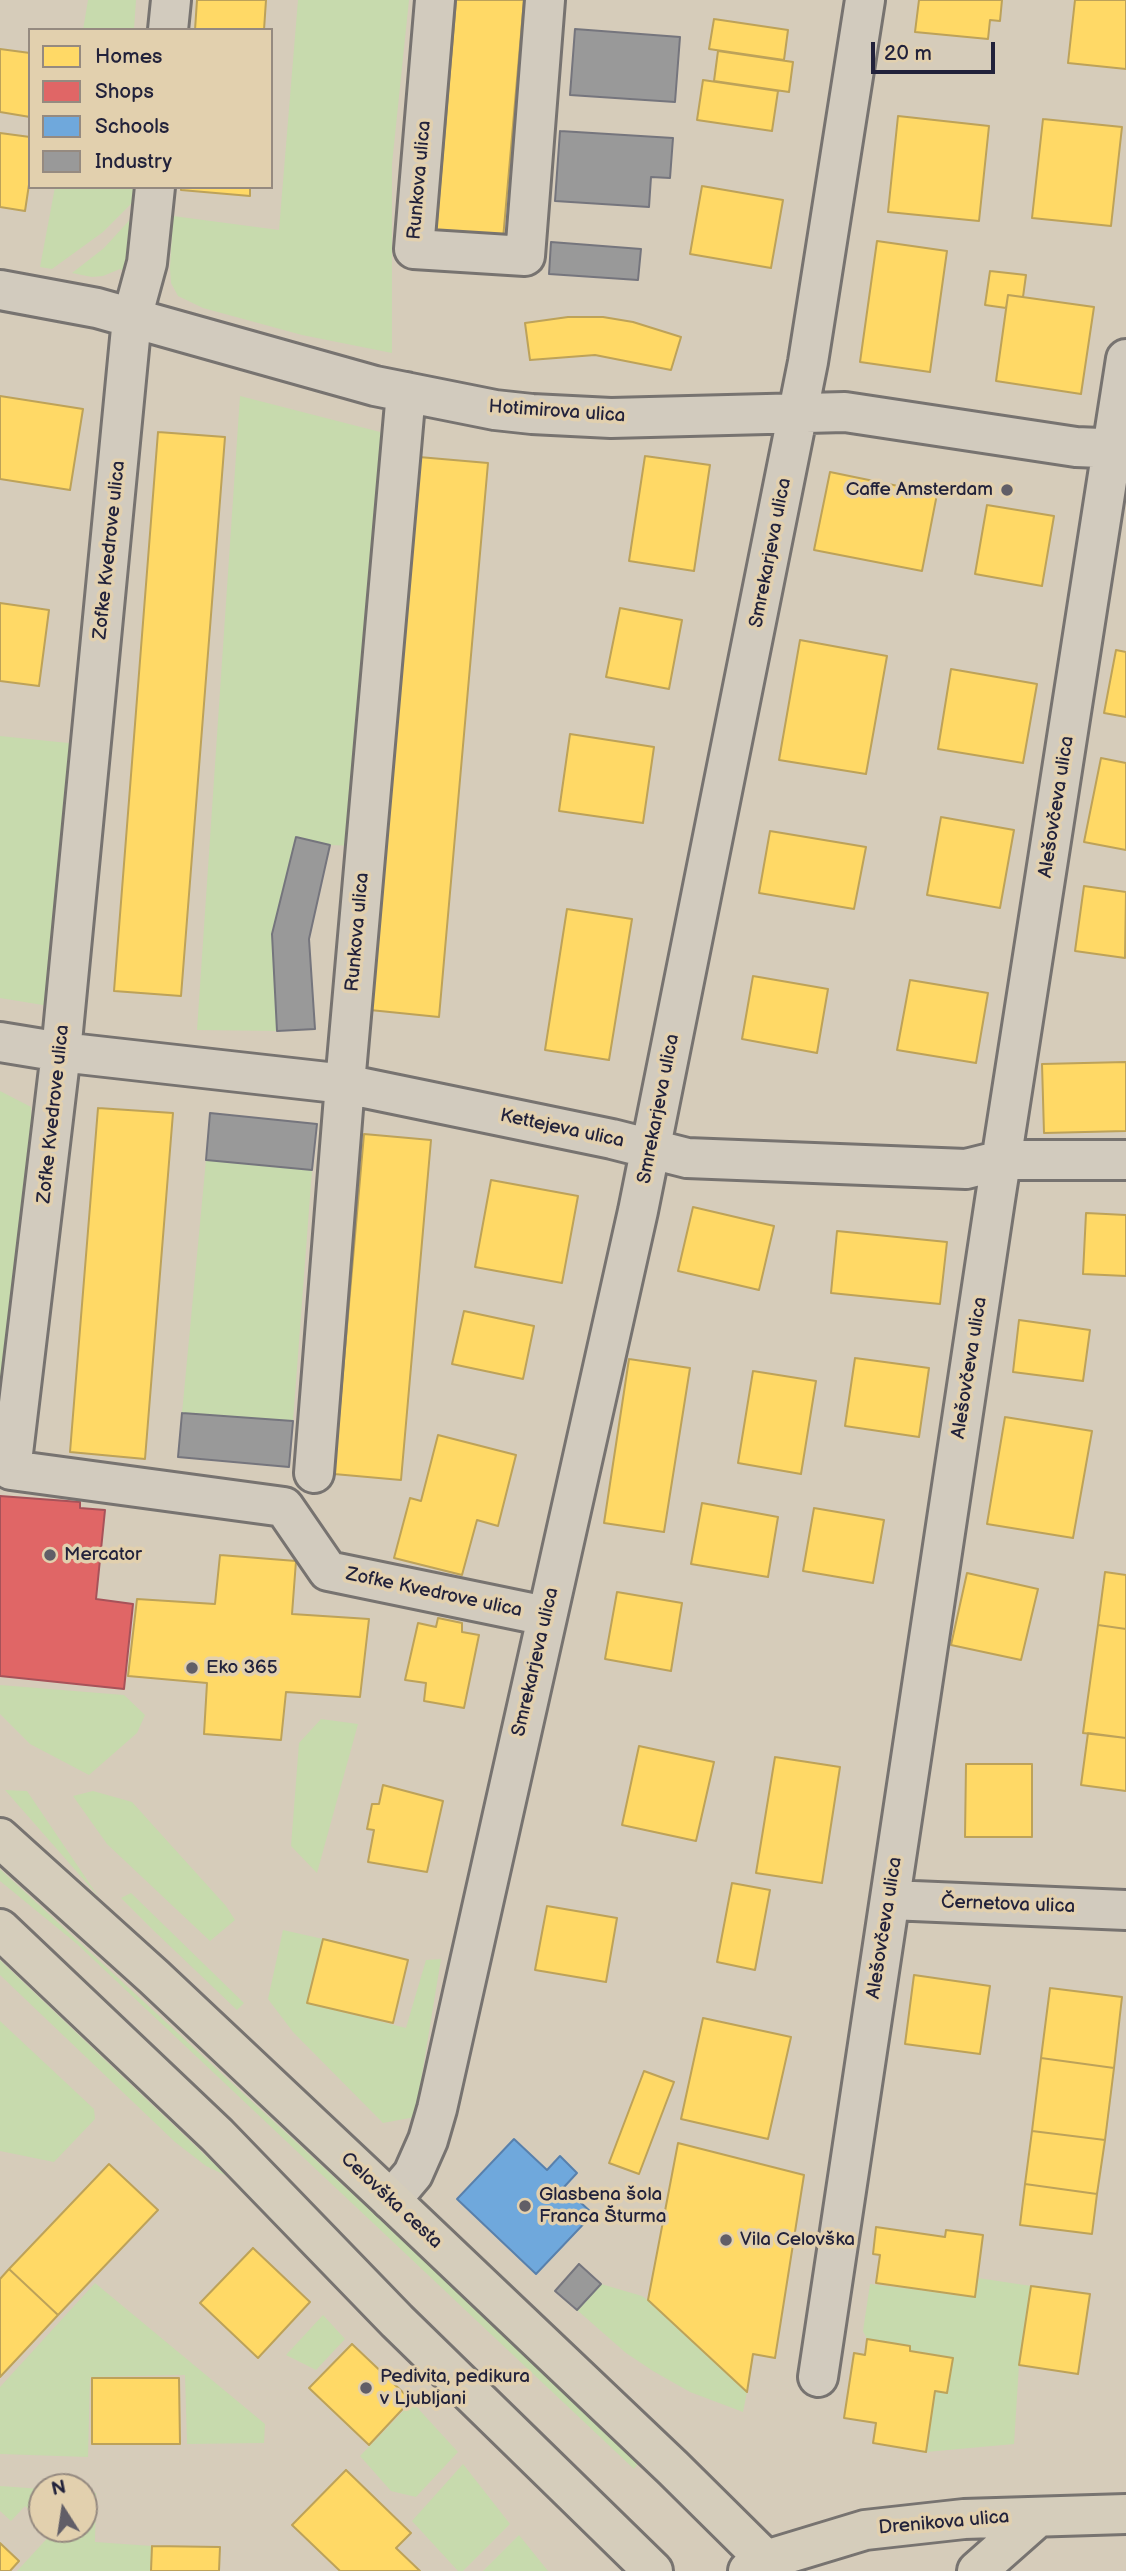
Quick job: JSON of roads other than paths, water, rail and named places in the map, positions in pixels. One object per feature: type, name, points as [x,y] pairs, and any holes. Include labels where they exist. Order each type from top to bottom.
[{"type":"main road","name":"Celovška cesta","points":[[0,1838],[391,2200],[673,2468],[764,2567]]},
{"type":"main road","points":[[0,1929],[217,2136],[397,2321],[653,2571]]},
{"type":"main road","name":"Drenikova ulica","points":[[764,2567],[865,2530],[917,2523],[1126,2514]]},
{"type":"main road","points":[[977,2571],[1038,2517]]},
{"type":"street","points":[[168,28],[171,0]]},
{"type":"street","name":"Runkova ulica","points":[[435,0],[414,249],[525,256],[545,0]]},
{"type":"street","name":"Smrekarjeva ulica","points":[[391,2200],[413,2174],[428,2140],[437,2109],[651,1148],[798,414],[865,0]]},
{"type":"street","name":"Zofke Kvedrove ulica","points":[[155,189],[147,263],[132,318],[61,1052],[11,1469],[284,1507],[328,1571],[546,1616]]},
{"type":"street","name":"Hotimirova ulica","points":[[0,290],[97,308],[406,393],[495,410],[573,417],[624,418],[845,412],[1076,447],[1119,449]]},
{"type":"street","name":"Alešovčeva ulica","points":[[818,2377],[1002,1160],[1119,449],[1126,359]]},
{"type":"street","name":"Runkova ulica","points":[[314,1473],[345,1084],[406,393]]},
{"type":"street","name":"Kettejeva ulica","points":[[0,1042],[61,1052],[345,1084],[651,1148],[687,1158],[966,1169],[1002,1160],[1126,1160]]},
{"type":"street","name":"Černetova ulica","points":[[890,1900],[1126,1910]]},
{"type":"place","name":"Caffe Amsterdam","points":[[1007,490]]},
{"type":"place","name":"Mercator","points":[[50,1555]]},
{"type":"place","name":"Eko 365","points":[[192,1668]]},
{"type":"place","name":"Glasbena šola Franca Šturma","points":[[525,2206]]},
{"type":"place","name":"Vila Celovška","points":[[726,2240]]},
{"type":"place","name":"Pedivita, pedikura v Ljubljani","points":[[366,2388]]}]
